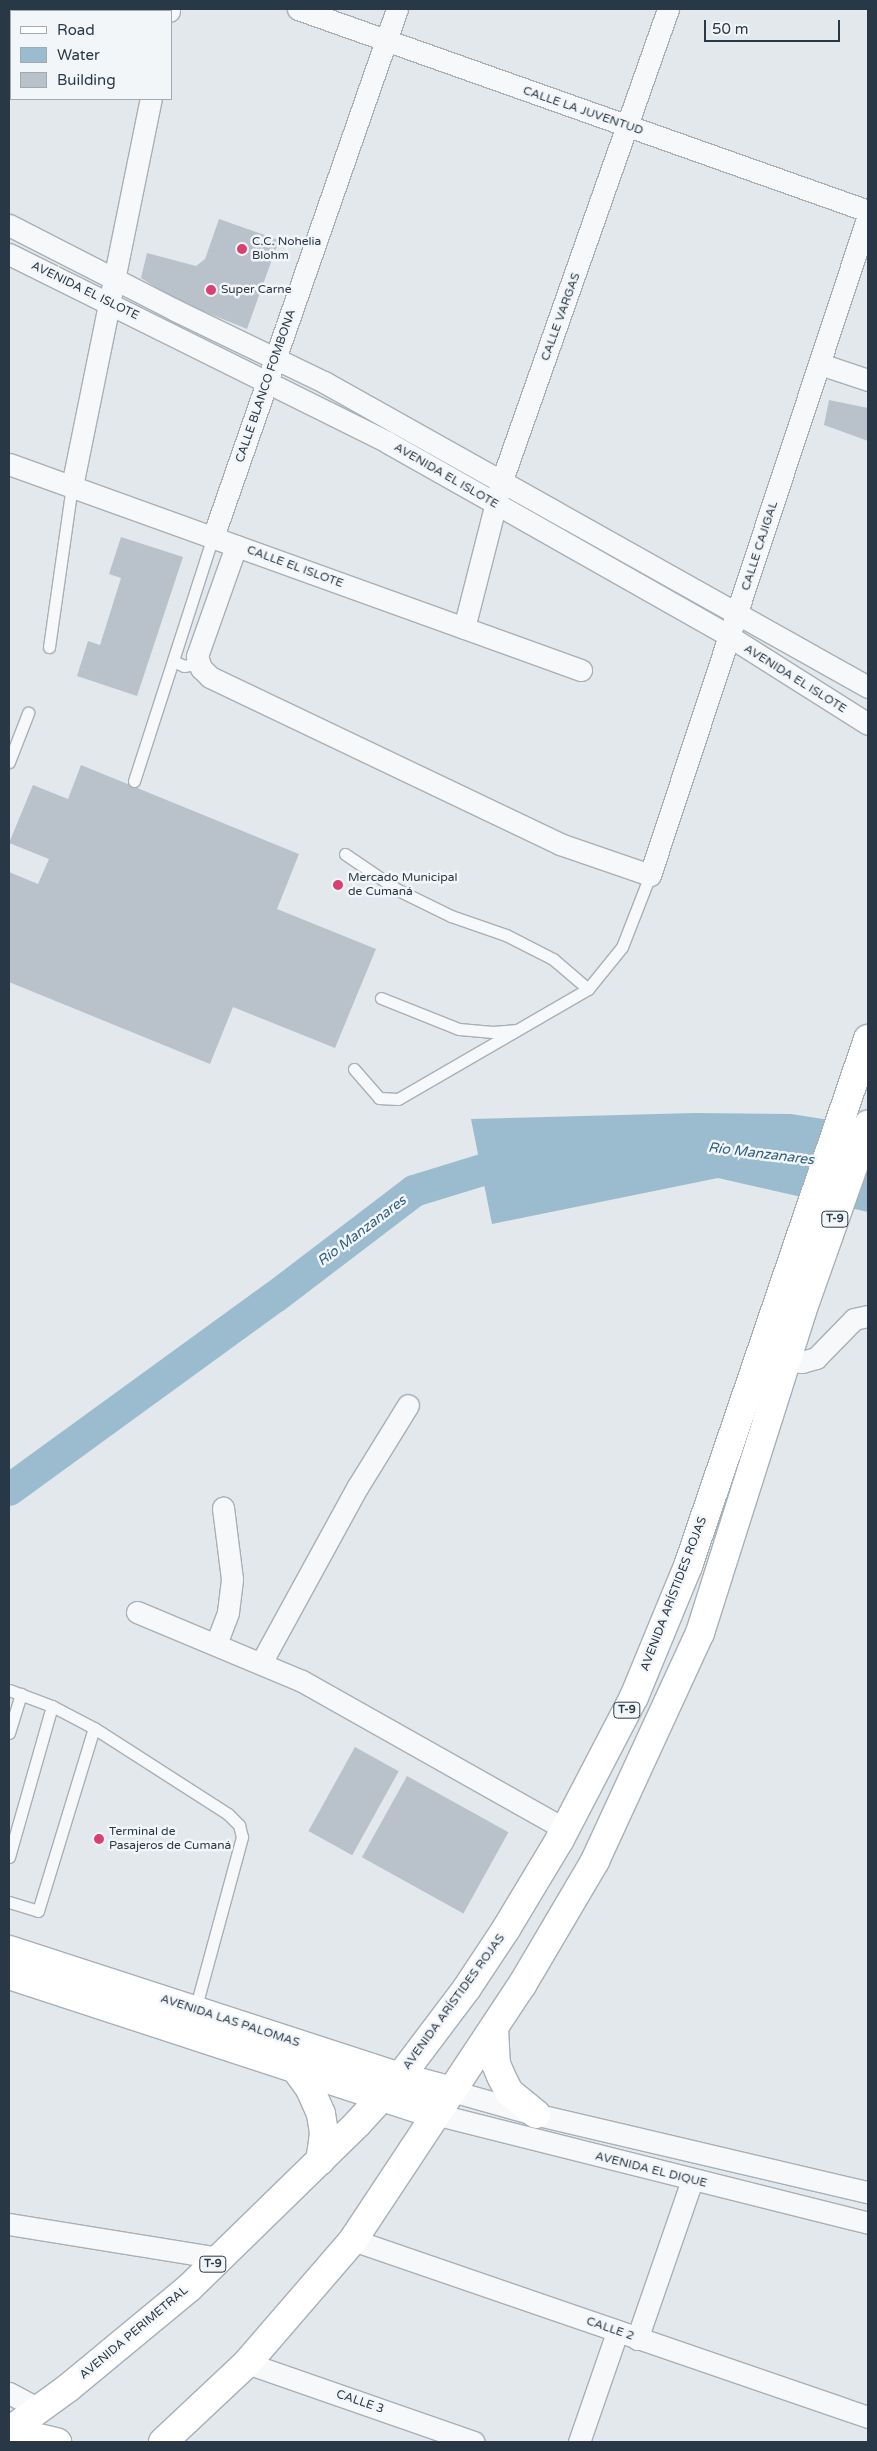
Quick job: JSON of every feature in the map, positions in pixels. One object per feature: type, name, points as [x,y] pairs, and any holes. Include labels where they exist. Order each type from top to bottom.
[{"type":"main road","name":"AVENIDA ARÍSTIDES ROJAS","points":[[452,2091],[494,2028],[595,1861],[700,1634],[787,1360],[789,1309],[868,1039]]},
{"type":"main road","name":"AVENIDA ARÍSTIDES ROJAS","points":[[391,2087],[472,1981],[565,1829],[634,1698],[789,1309],[868,1125]]},
{"type":"main road","name":"AVENIDA LAS PALOMAS","points":[[9,1950],[195,2010],[391,2087],[435,2114]]},
{"type":"main road","name":"AVENIDA LAS PALOMAS","points":[[9,1975],[294,2068],[391,2087],[452,2091]]},
{"type":"main road","points":[[494,2028],[496,2064],[500,2076],[509,2092],[536,2114]]},
{"type":"main road","points":[[294,2068],[310,2089],[321,2114],[324,2134],[320,2161]]},
{"type":"main road","name":"AVENIDA PERIMETRAL","points":[[9,2431],[190,2288],[320,2161],[391,2087]]},
{"type":"main road","name":"T-9","points":[[163,2442],[247,2363],[353,2240],[452,2091]]},
{"type":"main road","points":[[9,2439],[30,2436],[57,2442]]},
{"type":"street","name":"CALLE LA JUVENTUD","points":[[298,9],[386,42],[868,211]]},
{"type":"street","name":"CALLE BLANCO FOMBONA","points":[[213,537],[396,9]]},
{"type":"street","name":"CALLE VARGAS","points":[[464,628],[497,505],[501,483],[629,127],[668,9]]},
{"type":"street","points":[[72,486],[151,100]]},
{"type":"street","name":"CALLE CAJIGAL","points":[[650,875],[868,216]]},
{"type":"street","name":"AVENIDA EL ISLOTE","points":[[9,225],[324,382],[501,483],[738,613],[868,687]]},
{"type":"street","name":"AVENIDA EL ISLOTE","points":[[9,254],[387,442],[727,638],[868,724]]},
{"type":"street","points":[[820,364],[868,380]]},
{"type":"street","name":"CALLE EL ISLOTE","points":[[9,464],[581,670]]},
{"type":"street","points":[[236,546],[197,656],[199,663],[210,677],[560,844],[650,875]]},
{"type":"street","points":[[787,1360],[810,1361],[854,1319],[868,1316]]},
{"type":"street","points":[[261,1664],[358,1486],[408,1406]]},
{"type":"street","points":[[216,1644],[228,1612],[232,1580],[223,1508]]},
{"type":"street","points":[[137,1612],[302,1682],[565,1829]]},
{"type":"street","points":[[452,2091],[536,2114],[868,2192]]},
{"type":"street","name":"AVENIDA EL DIQUE","points":[[435,2114],[868,2223]]},
{"type":"street","points":[[637,2339],[692,2180]]},
{"type":"street","points":[[9,2224],[220,2258]]},
{"type":"street","name":"CALLE 2","points":[[353,2240],[868,2417]]},
{"type":"street","points":[[579,2442],[617,2332]]},
{"type":"street","name":"CALLE 3","points":[[247,2363],[474,2442]]},
{"type":"street","points":[[9,2393],[39,2409]]},
{"type":"lane","points":[[49,647],[72,486]]},
{"type":"lane","points":[[134,781],[213,537]]},
{"type":"lane","points":[[173,661],[184,666],[199,663]]},
{"type":"lane","points":[[9,762],[28,713]]},
{"type":"lane","points":[[345,854],[398,890],[451,916],[506,935],[553,959],[588,989]]},
{"type":"lane","points":[[354,1069],[380,1098],[398,1099],[588,989],[622,947],[650,875]]},
{"type":"lane","points":[[381,998],[459,1029],[493,1032],[521,1029]]},
{"type":"lane","points":[[9,1690],[52,1706],[94,1728],[239,1824],[242,1837],[195,2010]]},
{"type":"lane","points":[[9,1733],[21,1694]]},
{"type":"lane","points":[[9,1858],[52,1706]]},
{"type":"lane","points":[[9,1902],[38,1911],[94,1728]]},
{"type":"water","points":[[695,1113],[791,1114],[868,1126],[868,1212],[718,1178],[492,1224],[471,1119]]},
{"type":"building","name":"Super Carne","points":[[219,219],[279,240],[247,329],[176,300],[141,278],[147,253],[196,266],[205,259]]},
{"type":"building","points":[[829,400],[868,408],[868,441],[824,425]]},
{"type":"building","points":[[121,537],[183,557],[137,696],[77,676],[88,641],[100,645],[121,578],[109,574]]},
{"type":"building","points":[[81,765],[299,854],[277,909],[376,949],[335,1048],[233,1007],[210,1064],[9,982],[9,872],[38,884],[49,859],[9,843],[33,785],[68,799]]},
{"type":"building","points":[[355,1747],[399,1771],[352,1855],[308,1831]]},
{"type":"building","points":[[407,1776],[508,1832],[463,1914],[362,1857]]},
{"type":"waterway","name":"Río Manzanares","points":[[9,1490],[275,1297],[414,1191],[521,1158]]},
{"type":"place","name":"C.C. Nohelia Blohm","points":[[242,249]]},
{"type":"place","name":"Super Carne","points":[[211,290]]},
{"type":"place","name":"Mercado Municipal de Cumaná","points":[[338,885]]},
{"type":"place","name":"Terminal de Pasajeros de Cumaná","points":[[99,1839]]}]
